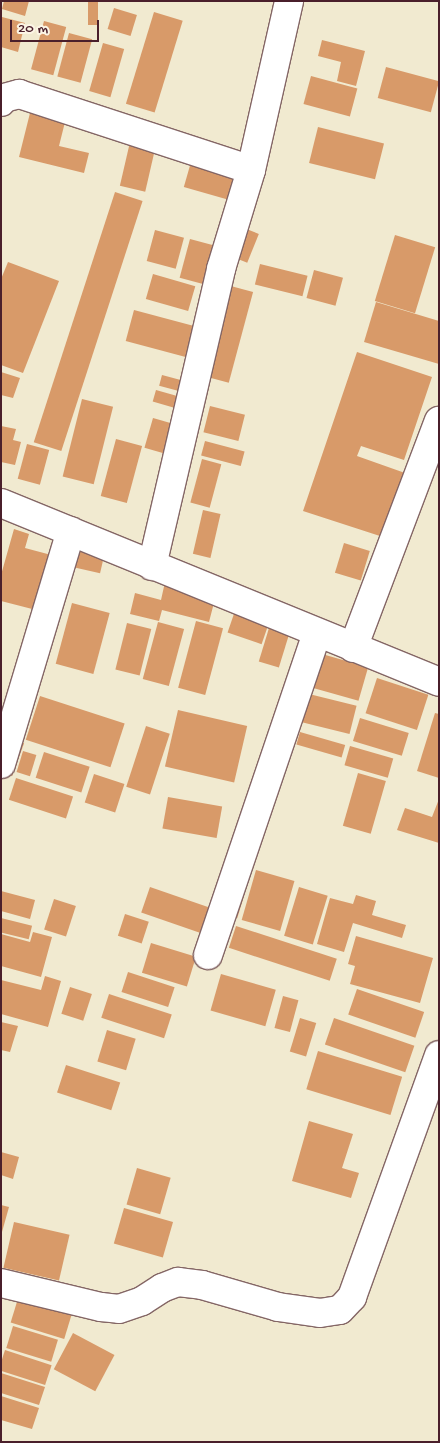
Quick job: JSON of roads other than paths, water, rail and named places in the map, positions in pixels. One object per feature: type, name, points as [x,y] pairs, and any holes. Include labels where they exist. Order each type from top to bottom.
[{"type":"street","points":[[152,566],[220,269],[251,170],[289,1]]},
{"type":"street","points":[[1,102],[4,98],[19,94],[251,170]]},
{"type":"street","points":[[353,648],[439,421]]},
{"type":"street","points":[[1,503],[439,682]]},
{"type":"street","points":[[1,764],[71,531]]},
{"type":"street","points":[[208,955],[317,633]]},
{"type":"street","points":[[1,1284],[101,1307],[119,1309],[142,1301],[162,1288],[178,1282],[202,1285],[278,1307],[320,1313],[340,1310],[352,1297],[439,1055]]}]
